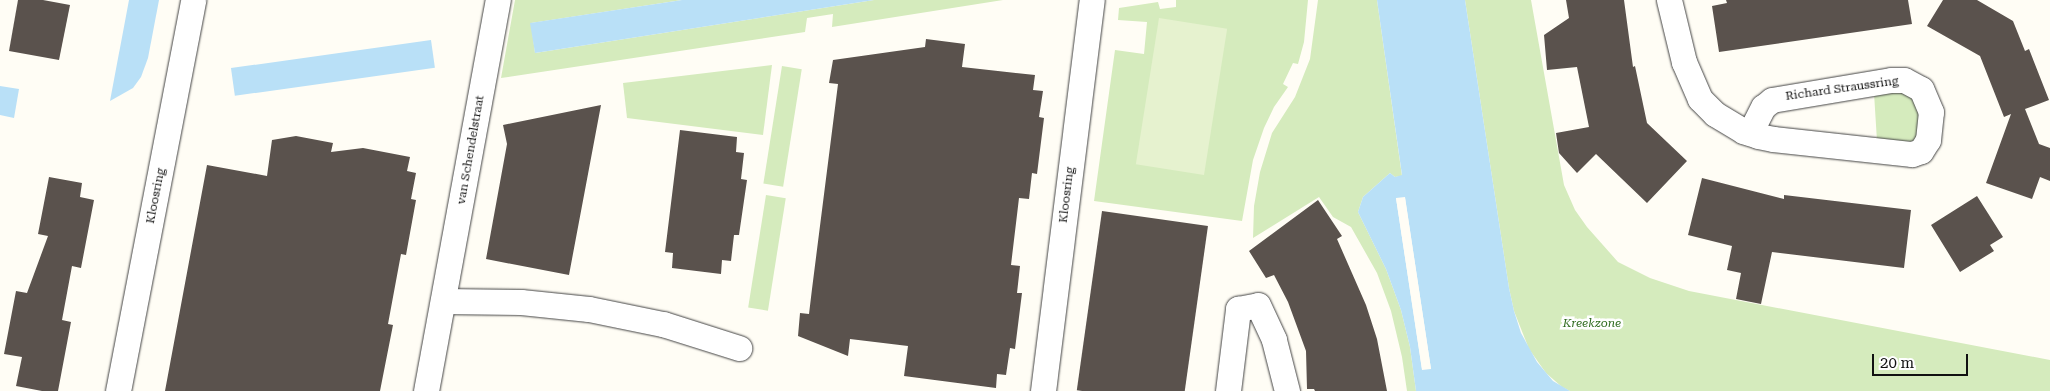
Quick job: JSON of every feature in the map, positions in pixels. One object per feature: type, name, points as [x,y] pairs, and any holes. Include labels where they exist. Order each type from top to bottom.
[{"type":"street","name":"Kloosring","points":[[118,391],[193,0]]},
{"type":"street","name":"van Schendelstraat","points":[[426,391],[498,0]]},
{"type":"street","name":"Kloosring","points":[[1043,391],[1092,0]]},
{"type":"street","name":"Richard Straussring","points":[[1669,0],[1684,62],[1700,100],[1715,114],[1750,133],[1773,139],[1912,154],[1921,151],[1928,140],[1931,112],[1921,89],[1904,80],[1890,80],[1772,100],[1763,107],[1750,133]]},
{"type":"street","points":[[444,301],[521,302],[598,310],[663,324],[739,348]]},
{"type":"street","points":[[1228,391],[1238,309],[1258,305],[1274,340],[1287,391]]},
{"type":"green space","points":[[515,0],[682,0],[531,23],[535,53],[874,0],[1003,0],[832,27],[833,14],[807,18],[805,32],[501,78]]},
{"type":"green space","points":[[1176,0],[1308,0],[1304,42],[1298,64],[1293,63],[1283,84],[1288,87],[1274,107],[1264,128],[1253,160],[1242,221],[1094,201],[1115,50],[1144,54],[1147,22],[1118,20],[1119,8],[1158,2],[1160,9],[1176,7]]},
{"type":"green space","points":[[1318,0],[1377,0],[1402,176],[1395,177],[1390,173],[1363,197],[1358,212],[1386,269],[1401,310],[1410,347],[1416,391],[1407,391],[1402,357],[1391,311],[1377,273],[1351,227],[1333,217],[1319,197],[1253,238],[1254,206],[1260,172],[1272,133],[1295,97],[1310,59]]},
{"type":"green space","name":"Kreekzone","points":[[1465,0],[1531,0],[1564,185],[1575,210],[1587,227],[1618,262],[1650,278],[1689,291],[2050,360],[2050,391],[1570,391],[1562,387],[1546,373],[1529,349],[1514,311]]},
{"type":"green space","points":[[1159,18],[1227,29],[1204,175],[1136,164]]},
{"type":"green space","points":[[772,65],[763,135],[627,118],[623,83]]},
{"type":"green space","points":[[782,66],[802,69],[783,187],[763,184]]},
{"type":"green space","points":[[1896,90],[1909,92],[1923,121],[1913,143],[1877,141],[1874,93]]},
{"type":"green space","points":[[766,195],[786,198],[768,311],[748,308]]},
{"type":"water","points":[[129,0],[159,0],[148,58],[141,77],[133,88],[110,101]]},
{"type":"water","points":[[682,0],[874,0],[535,53],[530,23]]},
{"type":"water","points":[[1377,0],[1465,0],[1514,311],[1521,333],[1537,362],[1553,381],[1570,391],[1416,391],[1410,347],[1401,310],[1386,269],[1358,212],[1363,197],[1390,173],[1395,177],[1402,175]],"holes":[[[1396,198],[1405,198],[1431,369],[1422,369]]]},
{"type":"water","points":[[431,40],[435,68],[235,96],[231,68]]},
{"type":"water","points":[[0,86],[19,89],[14,118],[0,115]]},
{"type":"pier","points":[[1405,197],[1431,369],[1422,370],[1396,198]],"holes":[[[1403,200],[1428,366],[1425,367],[1399,201]]]},
{"type":"building","points":[[18,0],[43,0],[70,5],[59,60],[9,51]]},
{"type":"building","points":[[1566,0],[1624,0],[1633,67],[1635,66],[1647,123],[1687,161],[1647,203],[1596,154],[1577,173],[1559,153],[1556,133],[1589,127],[1577,67],[1547,70],[1544,35],[1569,18]]},
{"type":"building","points":[[1726,0],[1908,0],[1912,24],[1719,52],[1712,6],[1727,3]]},
{"type":"building","points":[[1943,0],[1977,0],[2013,21],[2025,51],[2029,49],[2049,100],[2025,109],[2039,144],[2050,148],[2050,181],[2040,177],[2032,199],[1986,183],[2011,114],[2004,117],[1980,56],[1927,26]]},
{"type":"building","points":[[926,39],[965,44],[962,67],[1035,75],[1033,90],[1043,91],[1039,117],[1044,118],[1037,174],[1032,173],[1029,199],[1019,198],[1011,265],[1020,266],[1017,293],[1022,293],[1015,349],[1010,348],[1006,375],[997,374],[996,388],[904,376],[908,346],[850,339],[848,356],[798,336],[800,313],[809,314],[838,84],[829,83],[833,60],[925,47]]},
{"type":"building","points":[[601,105],[569,275],[486,259],[507,144],[503,125]]},
{"type":"building","points":[[680,130],[737,137],[736,152],[744,153],[741,179],[747,180],[739,235],[734,235],[731,261],[722,260],[721,274],[672,268],[673,253],[665,252]]},
{"type":"building","points":[[296,136],[333,143],[331,152],[363,148],[410,157],[407,171],[416,173],[411,199],[416,200],[406,255],[401,254],[388,324],[393,325],[380,391],[165,391],[207,165],[267,176],[272,140]]},
{"type":"building","points":[[49,177],[82,183],[80,197],[94,200],[81,268],[72,266],[62,320],[71,322],[58,391],[42,391],[16,386],[22,357],[4,354],[16,291],[27,293],[48,236],[38,234]]},
{"type":"building","points":[[1702,178],[1784,199],[1784,195],[1911,210],[1904,268],[1772,252],[1761,304],[1736,299],[1741,273],[1727,270],[1732,246],[1688,235]]},
{"type":"building","points":[[1977,196],[2003,237],[1990,245],[1994,251],[1960,272],[1931,225]]},
{"type":"building","points":[[1318,200],[1342,236],[1337,239],[1366,305],[1377,339],[1387,391],[1315,391],[1314,389],[1307,389],[1306,351],[1288,302],[1274,275],[1266,278],[1249,251]]},
{"type":"building","points":[[1102,211],[1208,226],[1185,391],[1077,390]]}]
